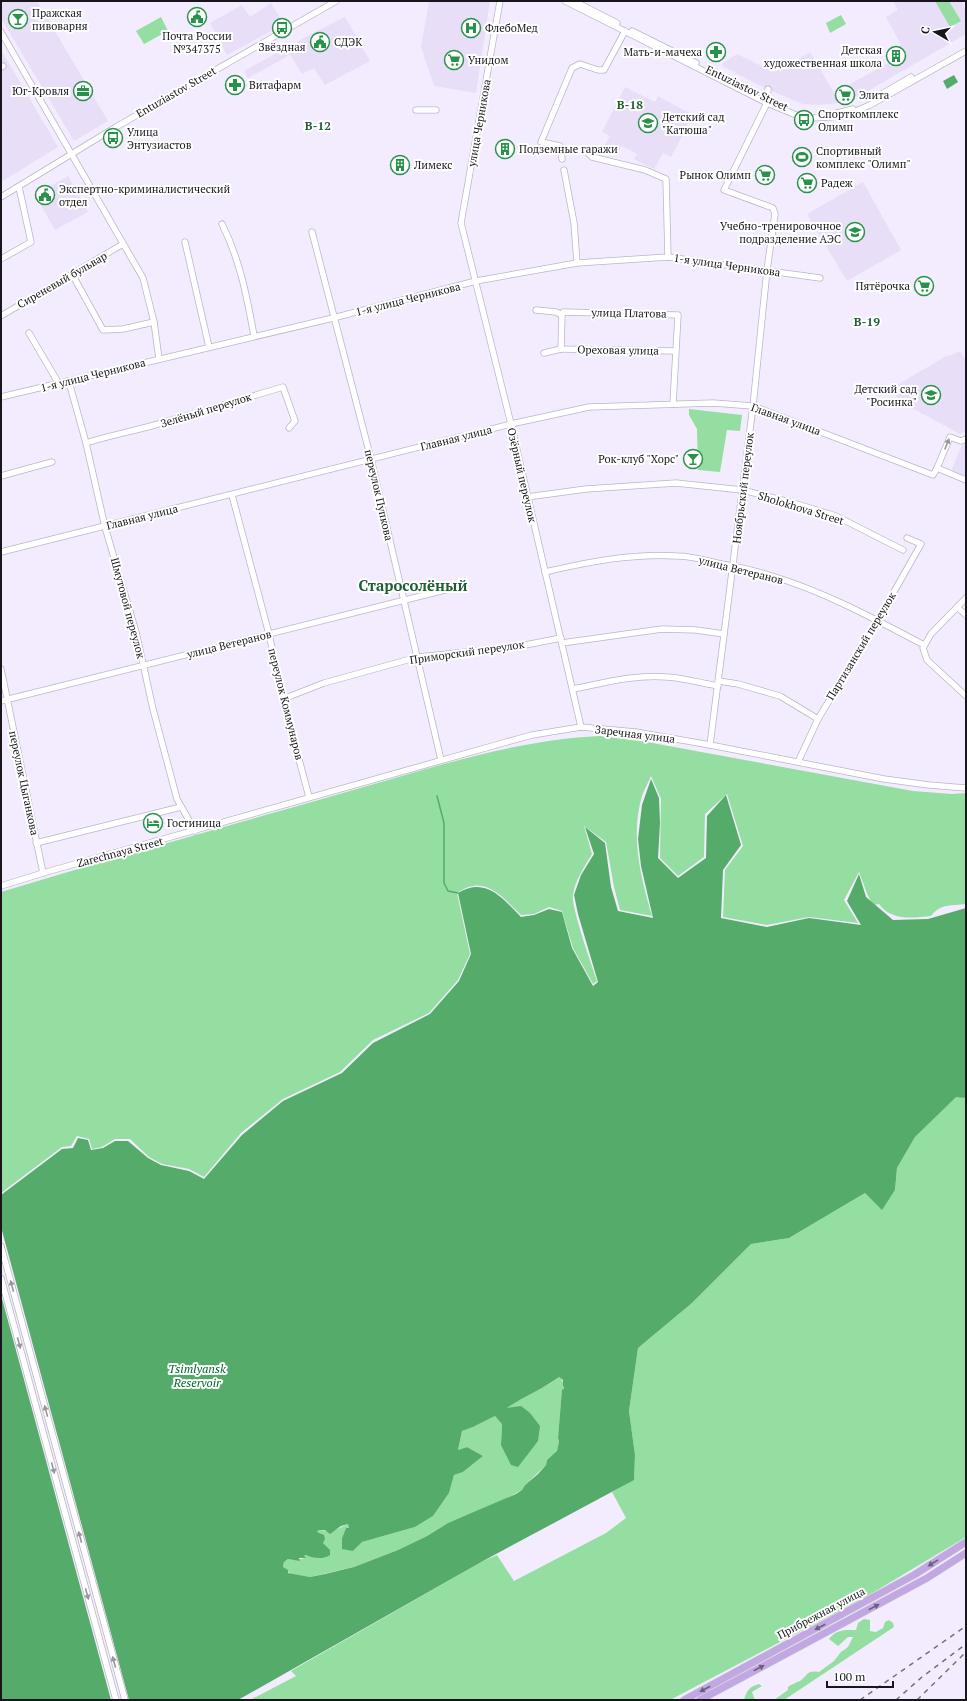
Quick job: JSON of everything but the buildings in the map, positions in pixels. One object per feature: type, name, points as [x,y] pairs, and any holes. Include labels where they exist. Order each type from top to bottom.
[{"type":"main road","name":"Прибрежная улица","points":[[684,1700],[914,1575],[966,1542]]},
{"type":"main road","name":"Прибрежная улица","points":[[700,1700],[927,1578],[966,1553]]},
{"type":"street","name":"Entuziastov Street","points":[[1,197],[74,155],[122,123],[336,1]]},
{"type":"street","points":[[74,155],[342,1]]},
{"type":"street","name":"улица Черникова","points":[[461,223],[499,1]]},
{"type":"street","points":[[565,1],[625,32],[796,115],[813,118],[844,116],[870,106],[966,51]]},
{"type":"street","name":"Entuziastov Street","points":[[574,1],[767,101],[814,116],[842,112],[869,102],[895,86],[966,48]]},
{"type":"street","points":[[1,29],[143,278],[154,322],[160,359]]},
{"type":"street","points":[[1,32],[74,155]]},
{"type":"street","points":[[562,159],[560,146],[541,142],[572,68],[580,64],[598,70],[604,70],[625,32]]},
{"type":"street","points":[[767,101],[768,89]]},
{"type":"street","name":"Ноябрьский переулок","points":[[710,745],[753,406],[767,270],[775,214],[773,208],[724,190],[767,101]]},
{"type":"street","points":[[416,110],[436,110]]},
{"type":"street","points":[[588,153],[592,157],[645,170],[666,179],[668,257]]},
{"type":"street","points":[[564,170],[574,223],[577,263]]},
{"type":"street","points":[[1,259],[31,242],[19,187]]},
{"type":"street","name":"Озёрный переулок","points":[[461,223],[511,424],[581,727]]},
{"type":"street","points":[[222,224],[233,245],[241,270],[254,336]]},
{"type":"street","name":"переулок Пупкова","points":[[312,232],[333,318],[371,459],[441,760]]},
{"type":"street","points":[[185,242],[209,347]]},
{"type":"street","name":"Сиреневый бульвар","points":[[1,316],[123,244]]},
{"type":"street","name":"1-я улица Черникова","points":[[1,397],[70,382],[333,318],[476,281],[577,263],[668,257],[820,278]]},
{"type":"street","points":[[72,274],[102,330],[123,329],[154,322]]},
{"type":"street","points":[[536,310],[563,314]]},
{"type":"street","name":"Ореховая улица","points":[[561,349],[563,314]]},
{"type":"street","name":"улица Платова","points":[[563,314],[678,315],[673,404]]},
{"type":"street","points":[[29,333],[59,384]]},
{"type":"street","name":"Ореховая улица","points":[[544,353],[561,349],[676,351]]},
{"type":"street","name":"Шмутовой переулок","points":[[70,382],[106,527],[144,665],[153,708],[181,807],[195,831]]},
{"type":"street","name":"Зелёный переулок","points":[[86,443],[113,434],[150,426],[227,405],[283,387],[295,421],[289,428]]},
{"type":"street","name":"Главная улица","points":[[1,552],[106,527],[511,424],[589,407],[713,403],[753,406],[933,475],[937,468]]},
{"type":"street","points":[[966,439],[961,441],[950,437],[937,468],[966,480]]},
{"type":"street","points":[[1,476],[52,462]]},
{"type":"street","name":"Sholokhova Street","points":[[527,496],[586,489],[676,483],[742,490],[790,502],[836,516],[903,550]]},
{"type":"street","name":"переулок Коммунаров","points":[[232,495],[269,634],[283,699],[309,797]]},
{"type":"street","name":"Партизанский переулок","points":[[798,762],[818,719],[878,620],[921,544],[907,538]]},
{"type":"street","name":"улица Ветеранов","points":[[545,572],[579,564],[620,558],[648,556],[678,556],[733,566],[772,575],[811,590],[878,620],[924,645]]},
{"type":"street","name":"улица Ветеранов","points":[[1,701],[457,587]]},
{"type":"street","points":[[966,598],[931,634],[924,645],[927,660],[966,696]]},
{"type":"street","points":[[958,607],[966,615]]},
{"type":"street","name":"Приморский переулок","points":[[283,699],[324,683],[418,657],[662,629],[696,630],[724,634]]},
{"type":"street","name":"переулок Цыганкова","points":[[1,669],[43,873]]},
{"type":"street","points":[[573,689],[614,680],[649,676],[738,684],[780,696],[818,719]]},
{"type":"street","name":"Заречная улица","points":[[309,797],[532,735],[581,727],[636,732],[884,778],[930,785],[966,788]]},
{"type":"street","name":"Zarechnaya Street","points":[[1,886],[309,797]]},
{"type":"street","points":[[36,843],[181,807]]},
{"type":"street","points":[[1,1246],[125,1700]]},
{"type":"street","points":[[1,1278],[116,1700]]},
{"type":"shaded area","points":[[1,1],[37,1],[108,121],[74,141],[1,18]]},
{"type":"shaded area","points":[[429,1],[490,1],[476,93],[434,86],[421,47]]},
{"type":"shaded area","points":[[893,1],[961,1],[966,10],[966,34],[861,95],[837,103],[820,105],[803,104],[767,89],[722,66],[723,63],[737,54],[774,72],[810,52],[834,93],[890,62],[885,55],[901,45],[886,17],[898,10]]},
{"type":"shaded area","points":[[935,1],[949,1],[961,21],[950,27]]},
{"type":"shaded area","points":[[271,3],[284,24],[227,55],[210,23],[242,5],[250,17]]},
{"type":"shaded area","points":[[841,15],[846,24],[830,33],[826,23]]},
{"type":"shaded area","points":[[161,17],[168,31],[144,44],[136,31]]},
{"type":"shaded area","points":[[345,17],[370,61],[325,85],[314,68],[302,74],[290,55],[248,78],[244,71]]},
{"type":"shaded area","points":[[1,50],[58,147],[1,182],[1,132],[3,131],[1,127]]},
{"type":"shaded area","name":"Детский сад \"Катюша\"","points":[[625,87],[655,102],[658,96],[693,115],[671,157],[663,153],[654,169],[634,159],[637,154],[622,146],[619,151],[605,145],[610,136],[602,132]]},
{"type":"shaded area","points":[[68,176],[88,212],[55,230],[35,195]]},
{"type":"shaded area","name":"Учебно-тренировочное подразделение АЭС","points":[[863,182],[901,250],[847,281],[807,214]]},
{"type":"shaded area","name":"Детский сад \"Росинка\"","points":[[960,351],[966,361],[966,431],[960,434],[899,401],[892,388],[948,355],[949,356]]},
{"type":"shaded area","points":[[689,409],[742,415],[740,431],[727,430],[720,472],[698,470],[697,429],[689,415]]},
{"type":"shaded area","points":[[966,443],[966,477],[951,471],[962,445]]},
{"type":"shaded area","points":[[600,736],[647,742],[913,791],[952,794],[966,793],[966,904],[943,907],[931,916],[910,918],[896,916],[884,909],[879,904],[873,905],[859,872],[844,900],[858,923],[809,917],[767,925],[723,917],[725,870],[743,846],[727,794],[705,814],[704,857],[678,876],[660,858],[661,799],[651,776],[642,796],[637,826],[637,842],[638,857],[644,887],[652,916],[620,910],[614,887],[606,842],[584,826],[592,854],[574,889],[573,902],[582,937],[597,981],[593,984],[573,948],[562,911],[549,907],[534,914],[521,915],[500,895],[485,886],[476,885],[467,887],[457,893],[470,954],[458,980],[429,1013],[373,1040],[340,1072],[283,1099],[241,1133],[204,1177],[189,1169],[162,1164],[149,1157],[130,1139],[115,1139],[102,1147],[92,1149],[89,1139],[77,1136],[71,1146],[62,1147],[1,1193],[1,892],[466,758],[533,744]]},
{"type":"shaded area","points":[[956,1096],[966,1098],[966,1537],[869,1595],[670,1700],[250,1700],[296,1676],[291,1671],[483,1561],[497,1555],[514,1581],[606,1533],[626,1518],[612,1492],[634,1479],[635,1455],[629,1411],[638,1348],[692,1303],[751,1244],[789,1238],[865,1193],[882,1209],[895,1190],[897,1168],[915,1137]]},
{"type":"shaded area","points":[[559,1377],[563,1381],[564,1386],[562,1390],[557,1452],[547,1460],[546,1465],[525,1485],[522,1490],[498,1503],[448,1523],[427,1536],[398,1550],[354,1567],[310,1577],[292,1574],[283,1567],[284,1562],[288,1559],[300,1560],[299,1559],[303,1559],[304,1556],[326,1547],[323,1543],[324,1538],[317,1532],[319,1530],[333,1531],[348,1524],[349,1528],[346,1528],[342,1538],[353,1551],[362,1542],[415,1527],[433,1516],[449,1493],[454,1475],[463,1472],[483,1456],[467,1447],[458,1450],[462,1431],[495,1416],[502,1423],[501,1445],[506,1409],[524,1396],[551,1383]]},
{"type":"shaded area","points":[[864,1619],[870,1620],[870,1631],[876,1632],[883,1628],[885,1622],[889,1620],[893,1623],[894,1627],[784,1700],[774,1700],[788,1690],[788,1687],[792,1684],[800,1681],[809,1673],[819,1672],[834,1661],[841,1652],[848,1647],[853,1637],[848,1637],[838,1646],[829,1639],[835,1633],[844,1630],[856,1630],[858,1623]]},
{"type":"shaded area","points":[[759,1684],[762,1686],[752,1692],[755,1700],[744,1700],[749,1689]]},
{"type":"water","points":[[954,75],[958,82],[947,89],[943,81]]},
{"type":"water","name":"Tsimlyansk Reservoir","points":[[651,779],[659,798],[660,823],[658,858],[678,878],[706,858],[707,816],[726,795],[741,845],[723,870],[721,918],[767,927],[809,918],[861,925],[847,901],[859,874],[866,897],[893,920],[928,919],[966,908],[966,1098],[956,1097],[915,1137],[897,1168],[895,1190],[882,1210],[865,1193],[789,1238],[751,1244],[692,1303],[638,1348],[629,1411],[635,1455],[634,1480],[483,1561],[238,1700],[1,1700],[1,1195],[62,1149],[73,1148],[78,1138],[88,1140],[91,1150],[103,1148],[115,1141],[128,1141],[148,1158],[161,1165],[189,1171],[204,1179],[242,1135],[283,1101],[342,1073],[373,1043],[430,1014],[459,981],[471,954],[458,893],[468,888],[485,888],[493,892],[508,903],[521,917],[534,915],[549,909],[562,912],[572,948],[593,986],[598,982],[574,895],[581,875],[594,854],[585,827],[605,843],[611,887],[618,911],[653,918],[641,866],[638,839],[642,805]],"holes":[[[559,1377],[563,1380],[564,1387],[563,1390],[562,1389],[558,1438],[559,1442],[557,1451],[547,1460],[546,1465],[525,1485],[522,1490],[516,1494],[448,1523],[427,1536],[398,1550],[354,1567],[310,1577],[288,1573],[288,1570],[283,1567],[284,1562],[288,1559],[300,1561],[299,1558],[306,1558],[304,1556],[306,1555],[318,1558],[324,1558],[330,1555],[330,1550],[323,1543],[325,1539],[324,1535],[317,1532],[319,1530],[325,1530],[330,1534],[341,1526],[348,1524],[349,1528],[346,1528],[342,1538],[342,1549],[353,1551],[362,1542],[415,1527],[433,1516],[449,1493],[454,1475],[463,1472],[483,1456],[467,1447],[458,1450],[462,1431],[495,1416],[502,1424],[501,1445],[511,1465],[518,1467],[538,1441],[540,1426],[530,1413],[521,1406],[507,1408]]]},
{"type":"pier","points":[[1,1227],[129,1700],[111,1700],[1,1295]]},
{"type":"waterway","points":[[437,796],[444,823],[444,883],[448,891],[458,893]]},
{"type":"railway","points":[[860,1700],[966,1626]]},
{"type":"railway","points":[[896,1700],[922,1677],[966,1644]]},
{"type":"railway","points":[[917,1700],[966,1652]]},
{"type":"place","name":"Почта России №347375","points":[[197,17]]},
{"type":"place","name":"Пражская пивоварня","points":[[18,19]]},
{"type":"place","name":"Звёздная","points":[[282,28]]},
{"type":"place","name":"ФлебоМед","points":[[471,28]]},
{"type":"place","name":"СДЭК","points":[[320,42]]},
{"type":"place","name":"Мать-и-мачеха","points":[[716,52]]},
{"type":"place","name":"Детская художественная школа","points":[[896,56]]},
{"type":"place","name":"Унидом","points":[[454,60]]},
{"type":"place","name":"Витафарм","points":[[235,85]]},
{"type":"place","name":"Юг-Кровля","points":[[83,91]]},
{"type":"place","name":"Элита","points":[[845,95]]},
{"type":"place","name":"Спорткомплекс Олимп","points":[[804,120]]},
{"type":"place","name":"Детский сад \"Катюша\"","points":[[648,123]]},
{"type":"place","name":"Улица Энтузиастов","points":[[113,138]]},
{"type":"place","name":"Подземные гаражи","points":[[505,149]]},
{"type":"place","name":"Спортивный комплекс \"Олимп\"","points":[[802,157]]},
{"type":"place","name":"Лимекс","points":[[400,165]]},
{"type":"place","name":"Рынок Олимп","points":[[765,175]]},
{"type":"place","name":"Радеж","points":[[807,183]]},
{"type":"place","name":"Экспертно-криминалистический отдел","points":[[45,195]]},
{"type":"place","name":"Учебно-тренировочное подразделение АЭС","points":[[855,232]]},
{"type":"place","name":"Пятёрочка","points":[[924,286]]},
{"type":"place","name":"Детский сад \"Росинка\"","points":[[931,395]]},
{"type":"place","name":"Рок-клуб \"Хорс\"","points":[[693,459]]},
{"type":"place","name":"Гостиница","points":[[153,823]]},
{"type":"district","name":"В-18","points":[[630,104]]},
{"type":"district","name":"В-12","points":[[318,125]]},
{"type":"district","name":"В-19","points":[[867,321]]},
{"type":"district","name":"Староcолёный","points":[[413,585]]}]
